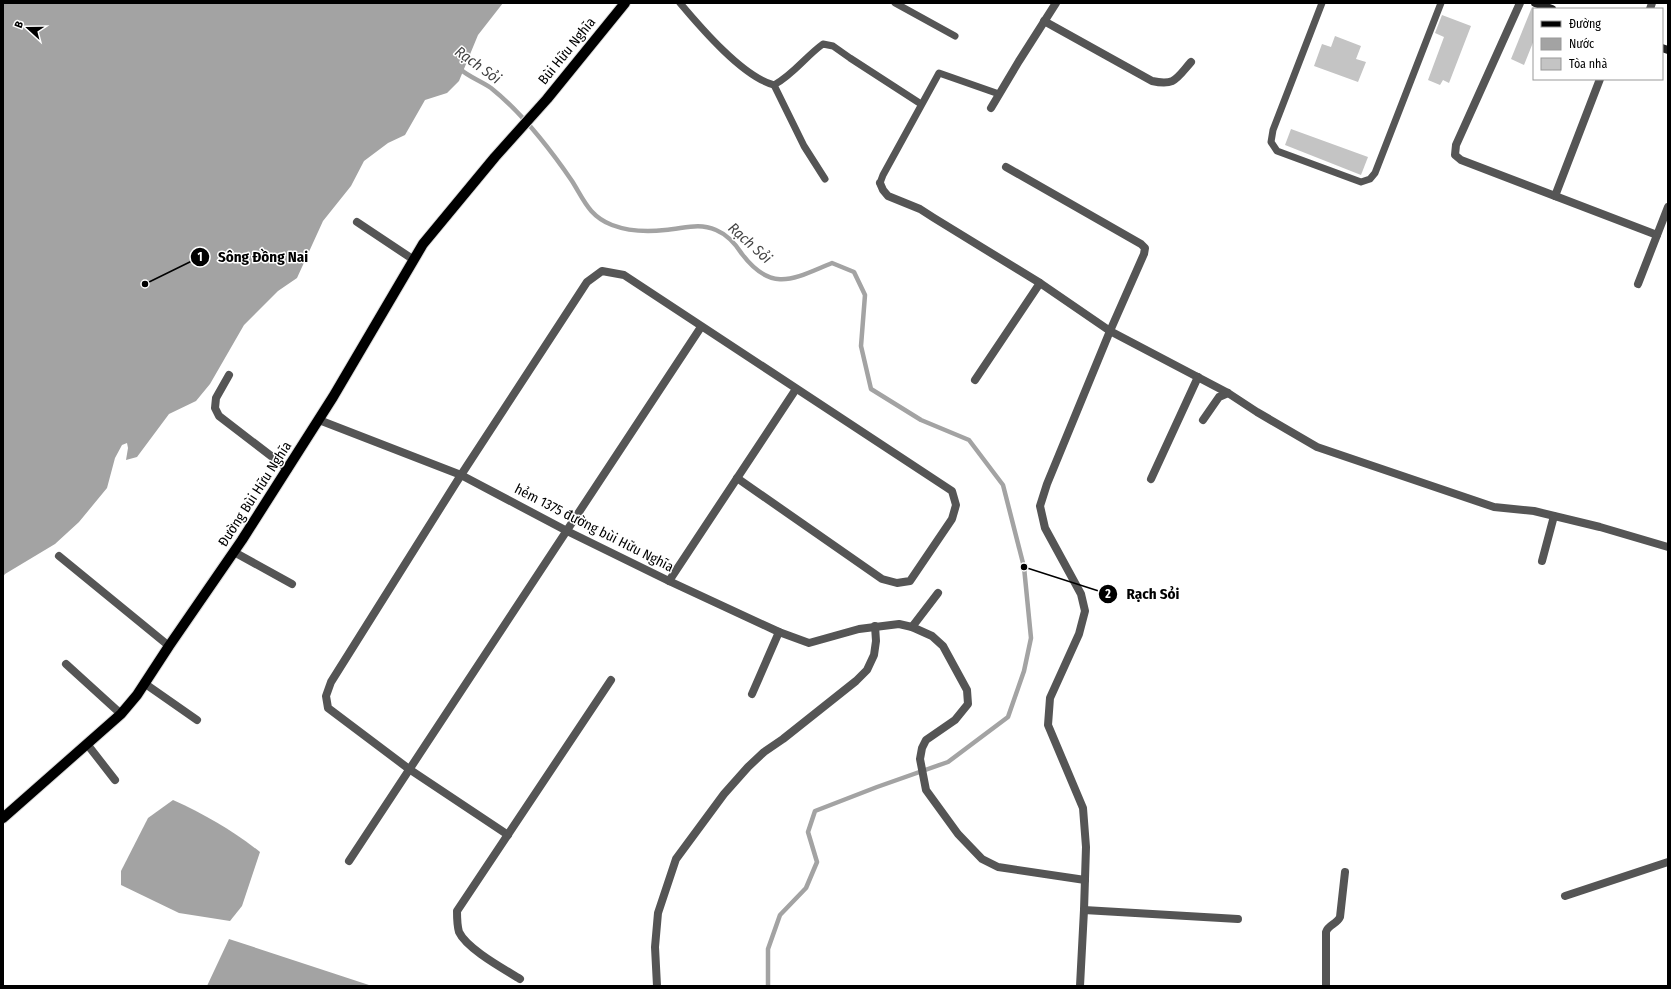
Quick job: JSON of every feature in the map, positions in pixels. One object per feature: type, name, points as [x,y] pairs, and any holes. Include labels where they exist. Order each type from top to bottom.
[{"type":"main road","name":"Bùi Hữu Nghĩa","points":[[495,157],[547,99],[625,3]]},
{"type":"main road","points":[[1535,3],[1549,8]]},
{"type":"main road","name":"Đường Bùi Hữu Nghĩa","points":[[3,818],[121,714],[234,552],[288,469],[319,420],[423,244],[495,157]]},
{"type":"street","points":[[991,108],[1056,3]]},
{"type":"street","points":[[1520,3],[1456,145],[1455,155],[1461,160],[1657,235]]},
{"type":"street","points":[[1044,21],[1152,82],[1166,84],[1176,79],[1191,62]]},
{"type":"street","points":[[1555,196],[1600,80]]},
{"type":"street","points":[[1006,167],[1141,244],[1145,248],[1144,254],[1110,331],[1047,484],[1040,506],[1045,528],[1081,594],[1085,611],[1079,634],[1050,698],[1048,725],[1083,808],[1086,847],[1080,986]]},
{"type":"street","points":[[880,183],[888,196],[920,209],[1040,283],[1110,331],[1228,393],[1257,412],[1317,447],[1494,507],[1534,511],[1600,527],[1668,547]]},
{"type":"street","points":[[1638,284],[1668,207]]},
{"type":"street","points":[[357,222],[414,260]]},
{"type":"street","points":[[508,835],[409,769],[328,708],[326,696],[331,682],[461,475],[587,282],[602,271],[624,275],[952,491],[956,505],[952,519],[910,581],[897,583],[882,579],[737,478]]},
{"type":"street","points":[[974,380],[1040,283]]},
{"type":"street","points":[[349,861],[702,327]]},
{"type":"street","points":[[229,375],[216,398],[214,408],[219,416],[288,469]]},
{"type":"street","points":[[1151,479],[1198,377]]},
{"type":"street","points":[[669,581],[796,389]]},
{"type":"street","points":[[1203,420],[1219,397],[1228,393]]},
{"type":"street","name":"hẻm 1375 đường bùi Hữu Nghĩa","points":[[319,420],[461,475],[567,531],[669,581],[779,632],[809,643],[859,629],[899,624],[912,627],[932,636],[943,646],[966,690],[968,704],[955,720],[926,740],[922,748],[920,759],[926,790],[958,834],[982,859],[998,867],[1085,880]]},
{"type":"street","points":[[1542,561],[1554,516]]},
{"type":"street","points":[[234,552],[292,584]]},
{"type":"street","points":[[59,556],[169,646]]},
{"type":"street","points":[[912,627],[938,593]]},
{"type":"street","points":[[657,986],[655,947],[658,913],[676,859],[724,794],[748,767],[764,752],[856,681],[867,670],[874,655],[876,640],[875,626]]},
{"type":"street","points":[[752,694],[779,632]]},
{"type":"street","points":[[66,664],[121,714]]},
{"type":"street","points":[[520,979],[465,942],[460,933],[456,920],[458,911],[611,680]]},
{"type":"street","points":[[144,683],[198,720]]},
{"type":"street","points":[[87,744],[115,780]]},
{"type":"street","points":[[1565,896],[1668,862]]},
{"type":"street","points":[[1326,986],[1326,932],[1327,929],[1340,917],[1345,872]]},
{"type":"street","points":[[1084,910],[1238,919]]},
{"type":"lane","points":[[680,3],[705,32],[752,75],[767,83],[774,85],[784,80],[799,64],[823,44],[833,46],[921,104]]},
{"type":"lane","points":[[895,3],[955,36]]},
{"type":"lane","points":[[1322,3],[1273,130],[1271,142],[1277,151],[1361,182],[1370,179],[1375,173],[1441,3]]},
{"type":"lane","points":[[880,183],[921,104],[939,73],[999,94]]},
{"type":"lane","points":[[774,85],[804,146],[825,179]]},
{"type":"water","points":[[3,3],[503,3],[478,35],[459,81],[447,93],[425,100],[405,135],[388,143],[364,161],[351,186],[323,221],[297,278],[278,291],[244,325],[210,384],[196,401],[169,414],[137,457],[126,460],[128,448],[127,443],[122,445],[115,458],[107,488],[79,522],[55,544],[5,574],[3,577]]},
{"type":"water","points":[[173,800],[218,823],[260,852],[242,906],[230,921],[179,913],[121,885],[121,871],[148,818]]},
{"type":"water","points":[[229,939],[372,986],[207,986]]},
{"type":"building","points":[[1532,7],[1534,8],[1533,42],[1524,65],[1511,59]]},
{"type":"building","points":[[1442,15],[1471,26],[1449,83],[1443,80],[1440,85],[1428,80],[1444,37],[1435,33]]},
{"type":"building","points":[[1335,36],[1361,46],[1356,59],[1366,62],[1358,82],[1314,66],[1322,44],[1331,47]]},
{"type":"building","points":[[1291,129],[1368,157],[1361,175],[1285,145]]},
{"type":"waterway","name":"Rạch Sỏi","points":[[460,69],[491,88],[513,108],[545,144],[592,212],[604,221],[625,229],[645,231],[658,231],[697,226],[709,228],[728,237],[753,266],[764,274],[774,278],[784,279],[807,274],[832,263],[854,272],[865,295],[861,346],[871,389],[921,420],[969,440],[1003,485],[1024,567],[1031,638],[1024,671],[1008,717],[948,762],[815,811],[808,832],[817,862],[806,888],[780,915],[768,949],[768,986]]},
{"type":"place","name":"Sông Đồng Nai","points":[[145,284]]},
{"type":"place","name":"Rạch Sỏi","points":[[1024,567]]}]
